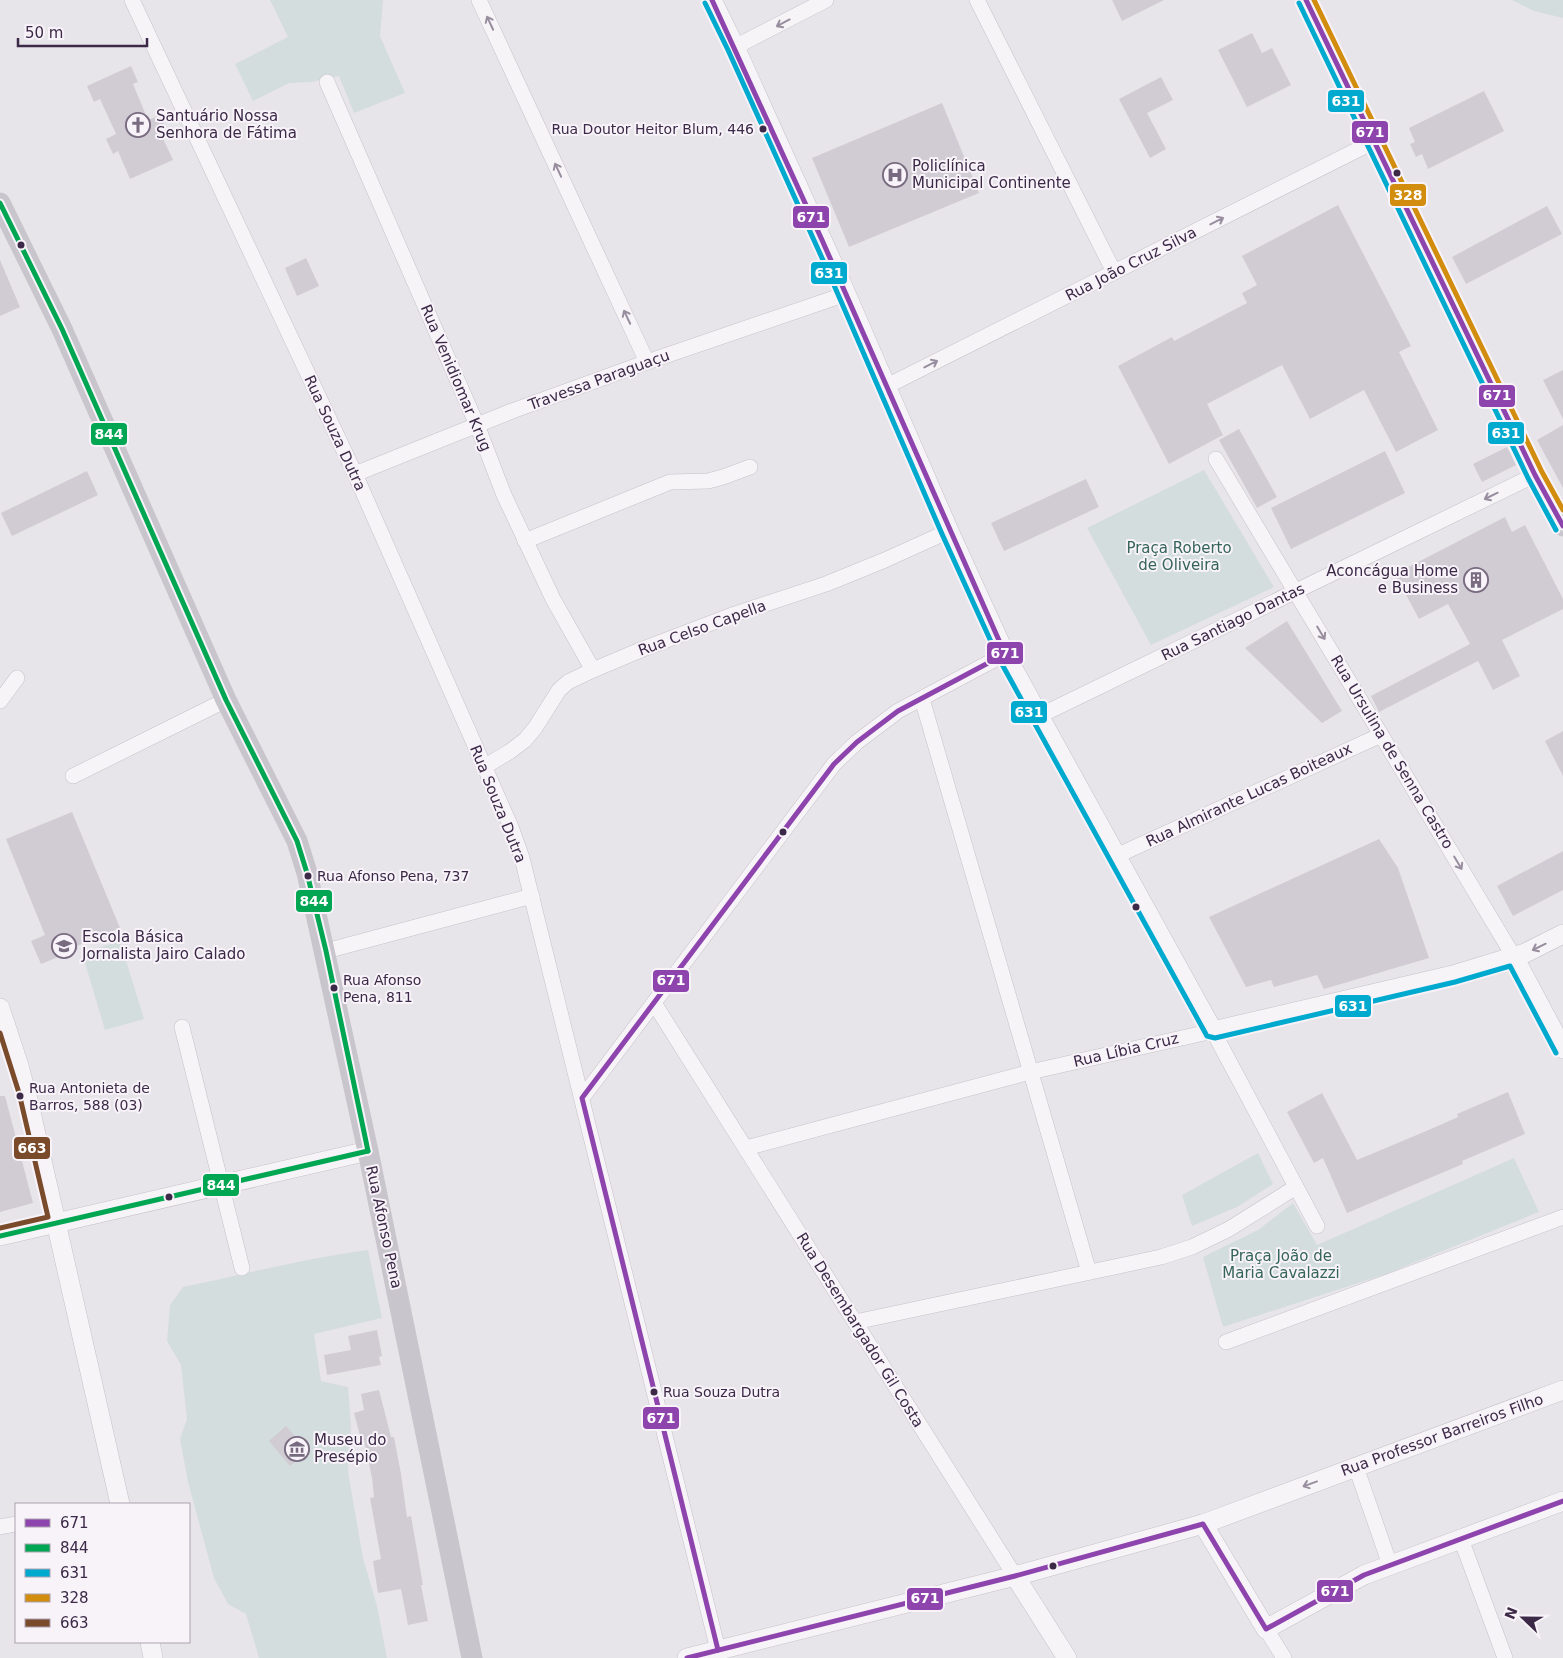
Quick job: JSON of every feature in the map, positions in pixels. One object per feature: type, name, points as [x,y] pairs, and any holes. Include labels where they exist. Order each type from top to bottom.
[{"type":"main road","points":[[1306,0],[1535,475],[1563,526]]},
{"type":"main road","name":"Rua Afonso Pena","points":[[0,203],[62,329],[226,700],[296,841],[307,874],[326,951],[472,1658]]},
{"type":"street","name":"Rua Souza Dutra","points":[[132,0],[355,474],[511,827],[532,896],[719,1654]]},
{"type":"street","points":[[480,0],[647,362]]},
{"type":"street","points":[[712,0],[736,47],[1005,654],[1213,1030],[1317,1226]]},
{"type":"street","points":[[736,47],[826,0]]},
{"type":"street","points":[[978,0],[1114,272]]},
{"type":"street","name":"Rua Venidiomar Krug","points":[[327,82],[477,425],[504,495],[553,599],[593,670]]},
{"type":"street","name":"Rua João Cruz Silva","points":[[887,386],[1375,141]]},
{"type":"street","name":"Travessa Paraguaçu","points":[[355,474],[477,425],[647,362],[846,294]]},
{"type":"street","name":"Rua Ursulina de Senna Castro","points":[[1216,458],[1514,957],[1563,1049]]},
{"type":"street","points":[[525,541],[663,484],[670,482],[708,481],[750,467]]},
{"type":"street","name":"Rua Santiago Dantas","points":[[1039,716],[1535,475]]},
{"type":"street","name":"Rua Celso Capella","points":[[484,767],[524,740],[535,728],[559,690],[568,682],[643,649],[735,614],[826,584],[949,531]]},
{"type":"street","points":[[582,1098],[834,764],[857,742],[898,711],[1005,654]]},
{"type":"street","points":[[0,701],[17,678]]},
{"type":"street","points":[[922,698],[1089,1272]]},
{"type":"street","points":[[73,776],[226,700]]},
{"type":"street","name":"Rua Almirante Lucas Boiteaux","points":[[1116,856],[1381,735]]},
{"type":"street","points":[[326,951],[532,896]]},
{"type":"street","name":"Rua Líbia Cruz","points":[[746,1148],[1030,1072],[1453,975],[1514,957],[1535,949],[1563,934]]},
{"type":"street","name":"Rua Desembargador Gil Costa","points":[[654,1003],[1066,1658]]},
{"type":"street","points":[[0,1008],[8,1028],[26,1090],[57,1223],[115,1503]]},
{"type":"street","points":[[182,1027],[242,1268]]},
{"type":"street","points":[[0,1236],[368,1151]]},
{"type":"street","points":[[855,1322],[1162,1257],[1192,1247],[1229,1229],[1296,1187]]},
{"type":"street","points":[[1226,1342],[1563,1217]]},
{"type":"street","name":"Rua Professor Barreiros Filho","points":[[687,1658],[719,1654],[1203,1524],[1563,1390]]},
{"type":"street","points":[[1356,1467],[1390,1565]]},
{"type":"street","points":[[1266,1629],[1348,1583],[1390,1565],[1563,1502]]},
{"type":"street","points":[[0,1527],[15,1524]]},
{"type":"street","points":[[1203,1524],[1284,1658]]},
{"type":"street","points":[[1461,1539],[1505,1658]]},
{"type":"street","points":[[150,1643],[154,1658]]},
{"type":"green space","points":[[270,0],[383,0],[380,36],[405,93],[354,113],[339,76],[311,82],[289,83],[253,101],[235,64],[288,37]]},
{"type":"green space","points":[[1512,0],[1563,0],[1563,18],[1534,11]]},
{"type":"green space","name":"Praça Roberto de Oliveira","points":[[1204,470],[1274,587],[1151,645],[1087,528]]},
{"type":"green space","points":[[120,941],[144,1019],[105,1030],[82,953]]},
{"type":"green space","points":[[1258,1153],[1273,1184],[1237,1207],[1192,1226],[1182,1195]]},
{"type":"green space","name":"Praça João de Maria Cavalazzi","points":[[1514,1158],[1539,1212],[1386,1274],[1223,1327],[1203,1257],[1258,1230],[1293,1203],[1317,1245]]},
{"type":"green space","points":[[368,1250],[382,1318],[314,1334],[321,1381],[348,1387],[351,1426],[348,1472],[363,1558],[377,1606],[387,1658],[259,1658],[246,1614],[228,1604],[214,1578],[188,1482],[180,1439],[187,1419],[181,1365],[167,1341],[170,1305],[183,1287],[299,1262]]},
{"type":"building","points":[[1112,0],[1164,0],[1122,21]]},
{"type":"building","points":[[1252,33],[1262,53],[1272,48],[1291,85],[1247,107],[1218,50]]},
{"type":"building","name":"Santuário Nossa Senhora de Fátima","points":[[131,66],[138,82],[133,84],[148,120],[160,115],[166,129],[160,132],[173,160],[130,179],[118,151],[113,154],[106,139],[116,134],[100,99],[94,102],[87,86]]},
{"type":"building","points":[[1161,77],[1173,100],[1147,113],[1166,149],[1150,158],[1119,99]]},
{"type":"building","points":[[1484,91],[1504,131],[1428,169],[1422,154],[1416,157],[1410,144],[1415,142],[1409,128]]},
{"type":"building","name":"Policlínica Municipal Continente","points":[[942,103],[979,193],[849,247],[812,158]]},
{"type":"building","points":[[1338,205],[1411,346],[1399,352],[1438,430],[1396,452],[1364,390],[1310,419],[1282,365],[1207,404],[1223,435],[1169,464],[1118,366],[1172,337],[1174,341],[1247,303],[1242,293],[1257,285],[1242,256]]},
{"type":"building","points":[[1547,206],[1562,234],[1466,284],[1452,257]]},
{"type":"building","points":[[306,258],[319,286],[297,296],[285,268]]},
{"type":"building","points":[[0,260],[20,307],[0,316]]},
{"type":"building","points":[[1563,370],[1563,419],[1543,380]]},
{"type":"building","points":[[1563,425],[1563,488],[1537,440]]},
{"type":"building","points":[[1239,429],[1277,497],[1257,508],[1219,440]]},
{"type":"building","points":[[1507,447],[1516,465],[1482,482],[1473,464]]},
{"type":"building","points":[[1385,451],[1405,493],[1291,549],[1271,508]]},
{"type":"building","points":[[87,471],[98,495],[12,536],[1,513]]},
{"type":"building","points":[[1086,479],[1099,507],[1004,551],[991,523]]},
{"type":"building","name":"Aconcágua Home e Business","points":[[1505,517],[1512,532],[1525,525],[1563,599],[1563,609],[1502,640],[1520,676],[1493,690],[1478,661],[1379,712],[1371,696],[1470,644],[1448,604],[1419,619],[1395,574]]},
{"type":"building","points":[[1287,621],[1342,711],[1322,723],[1245,648]]},
{"type":"building","points":[[1563,731],[1563,776],[1545,741]]},
{"type":"building","points":[[72,812],[120,928],[77,946],[78,949],[41,964],[31,941],[45,935],[6,839]]},
{"type":"building","points":[[1379,839],[1398,868],[1429,958],[1324,989],[1317,975],[1274,987],[1271,980],[1246,987],[1209,917]]},
{"type":"building","points":[[1563,851],[1563,890],[1513,916],[1497,886]]},
{"type":"building","points":[[1508,1092],[1525,1134],[1462,1161],[1463,1164],[1347,1213],[1323,1158],[1314,1163],[1287,1112],[1322,1093],[1357,1160],[1458,1117],[1457,1114]]},
{"type":"building","points":[[0,1096],[5,1096],[33,1203],[0,1212]]},
{"type":"building","points":[[377,1330],[382,1356],[379,1357],[381,1365],[327,1375],[324,1355],[351,1350],[348,1336]]},
{"type":"building","points":[[379,1390],[391,1437],[394,1437],[407,1517],[411,1516],[428,1621],[408,1625],[401,1589],[378,1593],[373,1561],[381,1559],[370,1498],[374,1497],[372,1478],[364,1440],[361,1440],[354,1413],[364,1410],[361,1394]]},
{"type":"building","points":[[286,1426],[308,1451],[290,1466],[269,1441]]},
{"type":"transit line","name":"671","points":[[712,0],[822,240],[1005,654],[898,711],[857,742],[834,764],[582,1098],[718,1650]]},
{"type":"transit line","name":"671","points":[[1306,0],[1535,475],[1563,526]]},
{"type":"transit line","name":"328","points":[[1314,0],[1542,472],[1563,510]]},
{"type":"transit line","name":"631","points":[[705,3],[827,269],[942,534],[998,657],[1207,1036],[1215,1038],[1455,982],[1510,966],[1556,1053]]},
{"type":"transit line","name":"631","points":[[1299,3],[1528,478],[1556,530]]},
{"type":"transit line","name":"844","points":[[0,203],[62,329],[226,700],[297,841],[307,873],[326,951],[368,1151]]},
{"type":"transit line","name":"663","points":[[0,1033],[19,1093],[48,1217],[0,1228]]},
{"type":"transit line","name":"844","points":[[0,1236],[368,1151]]},
{"type":"transit line","name":"671","points":[[687,1658],[1015,1576],[1203,1524],[1266,1629],[1364,1575],[1563,1501]]},
{"type":"place","name":"Santuário Nossa Senhora de Fátima","points":[[138,125]]},
{"type":"place","name":"Rua Doutor Heitor Blum, 446","points":[[763,129]]},
{"type":"place","name":"Policlínica Municipal Continente","points":[[895,175]]},
{"type":"place","name":"Aconcágua Home e Business","points":[[1476,580]]},
{"type":"place","name":"Rua Afonso Pena, 737","points":[[308,876]]},
{"type":"place","name":"Escola Básica Jornalista Jairo Calado","points":[[64,946]]},
{"type":"place","name":"Rua Afonso Pena, 811","points":[[334,988]]},
{"type":"place","name":"Rua Antonieta de Barros, 588 (03)","points":[[20,1096]]},
{"type":"place","name":"Rua Souza Dutra","points":[[654,1392]]},
{"type":"place","name":"Museu do Presépio","points":[[297,1449]]}]
